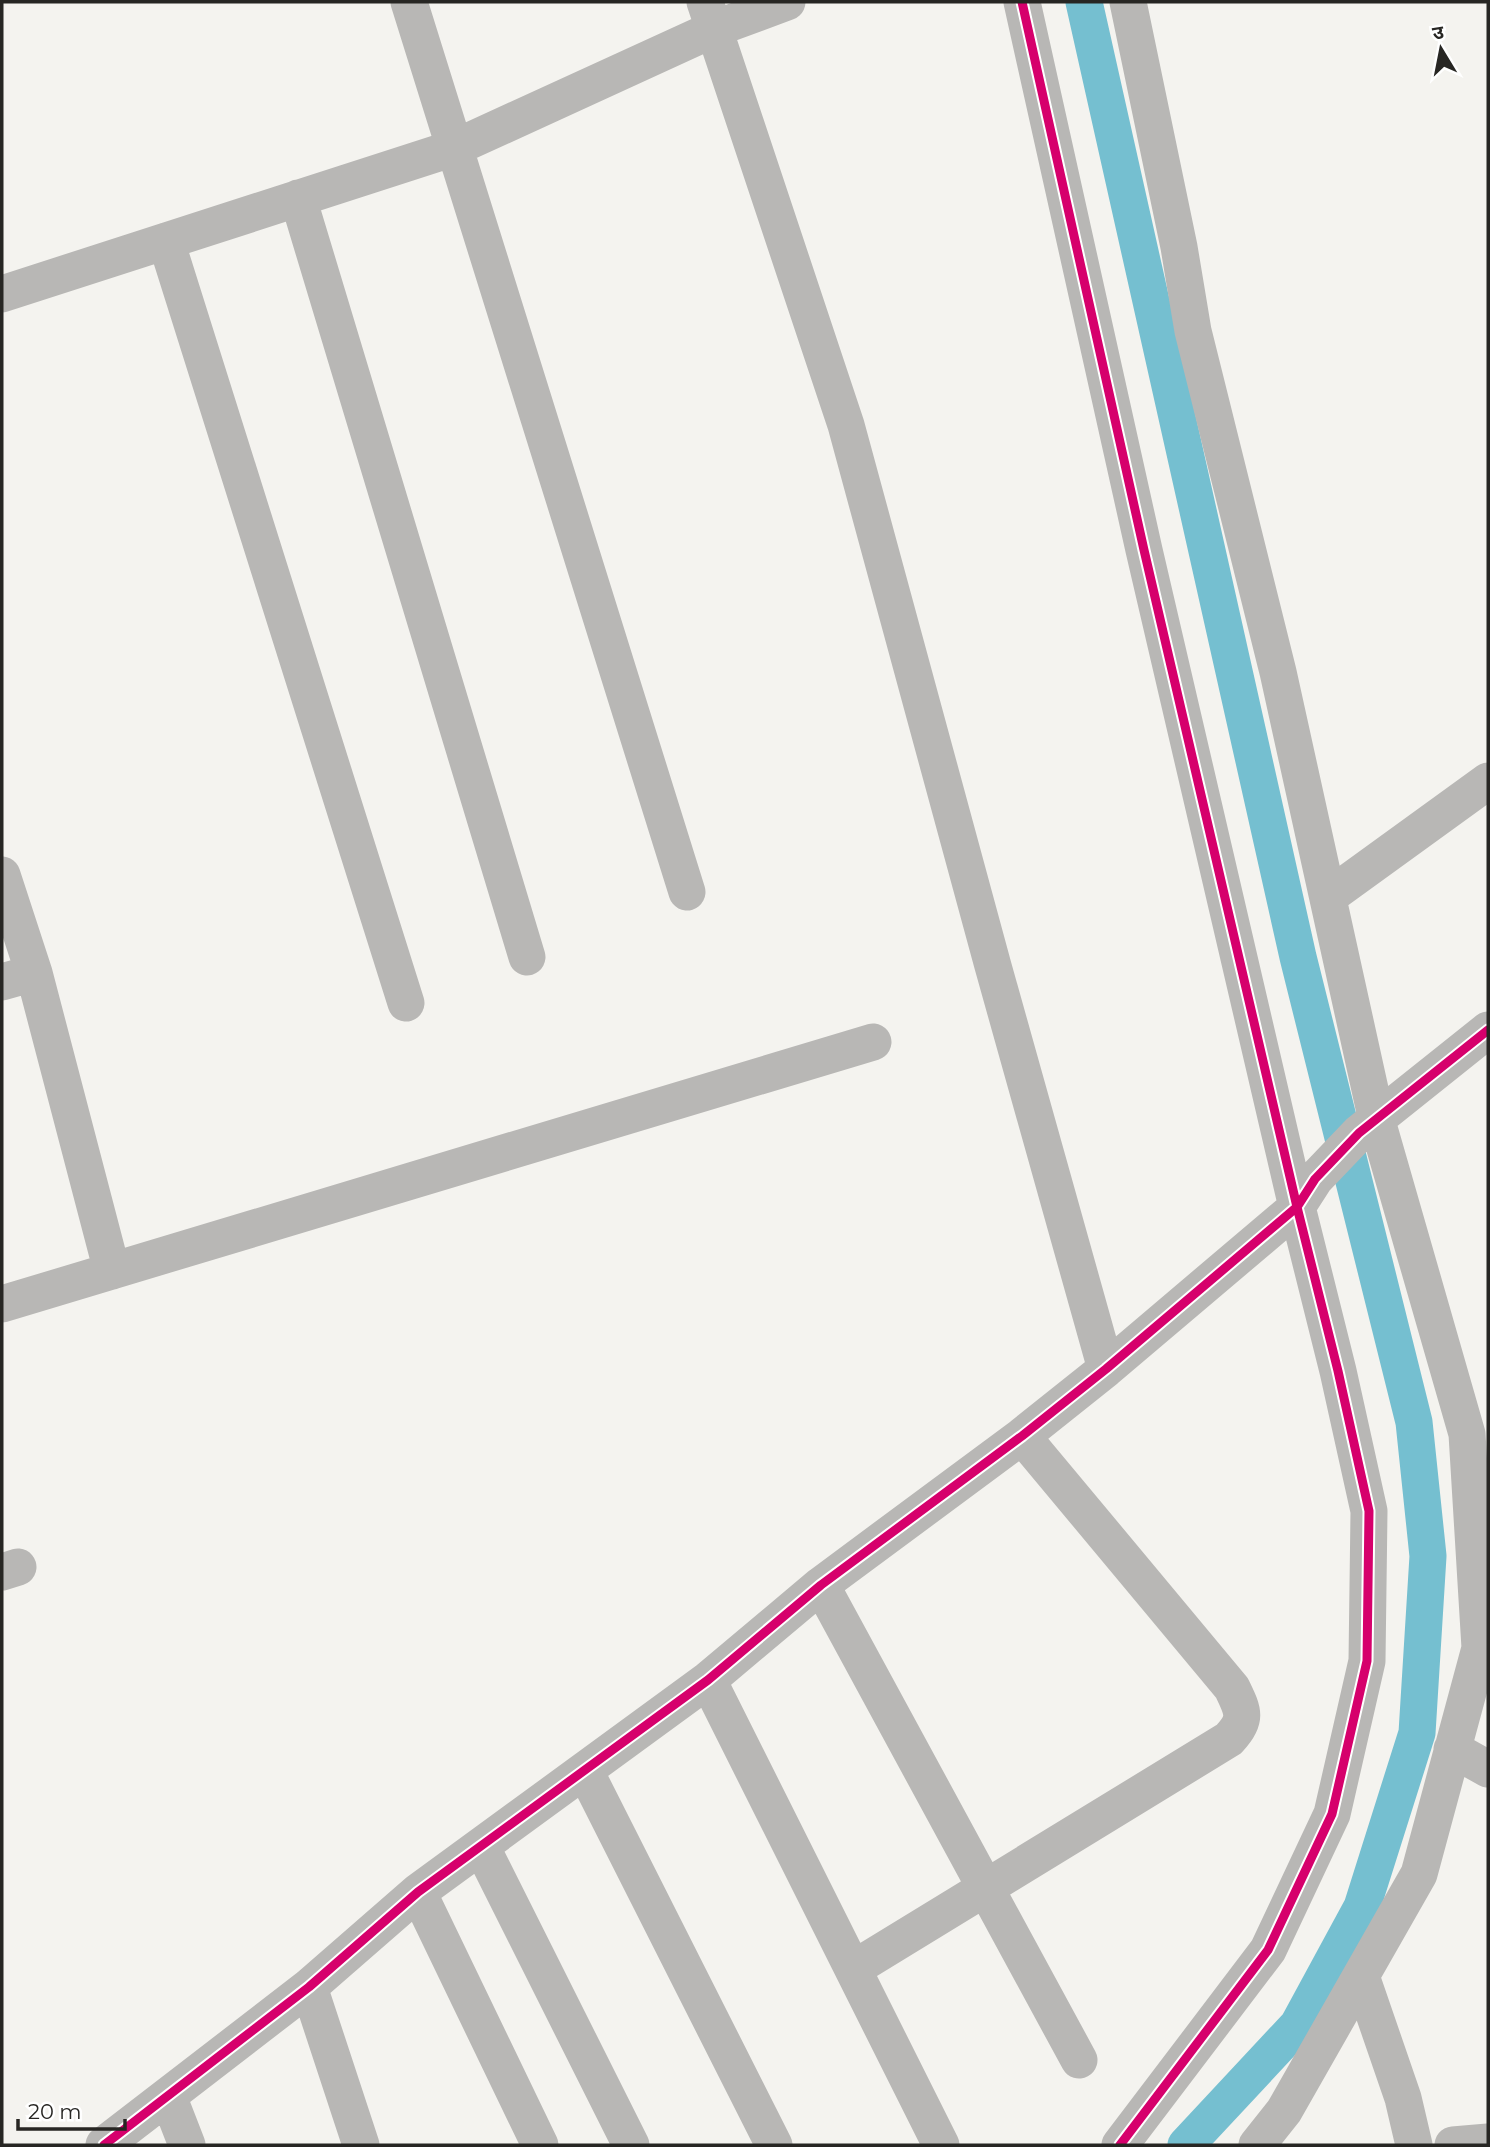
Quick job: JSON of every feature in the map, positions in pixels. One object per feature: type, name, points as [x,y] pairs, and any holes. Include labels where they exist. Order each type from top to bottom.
[{"type":"street","points":[[409,2],[687,892]]},
{"type":"street","points":[[2,294],[454,148],[709,15],[787,2]]},
{"type":"street","points":[[1022,2],[1144,550],[1306,1193],[1338,1371],[1369,1511],[1367,1661],[1332,1814],[1268,1950],[1120,2145]]},
{"type":"street","points":[[1128,2],[1194,331],[1278,672],[1328,897],[1368,1127],[1466,1434],[1480,1648],[1475,1715],[1452,1749],[1419,1874],[1284,2111],[1257,2145]]},
{"type":"street","points":[[709,15],[846,425],[989,953],[1106,1369]]},
{"type":"street","points":[[298,198],[527,957]]},
{"type":"street","points":[[166,241],[406,1003]]},
{"type":"street","points":[[1328,897],[1488,781]]},
{"type":"street","points":[[2,875],[18,977],[112,1271]]},
{"type":"street","points":[[104,2145],[309,1987],[418,1892],[708,1680],[821,1585],[1022,1436],[1106,1369],[1306,1193],[1368,1127],[1488,1030]]},
{"type":"street","points":[[2,1304],[873,1042]]},
{"type":"street","points":[[853,1969],[1229,1739],[1241,1727],[1243,1709],[1233,1688],[1022,1436]]},
{"type":"street","points":[[821,1585],[1079,2060]]},
{"type":"street","points":[[708,1680],[941,2145]]},
{"type":"street","points":[[1452,1749],[1488,1769]]},
{"type":"street","points":[[585,1771],[774,2145]]},
{"type":"street","points":[[481,1846],[631,2145]]},
{"type":"street","points":[[418,1892],[540,2145]]},
{"type":"street","points":[[1361,1976],[1403,2098],[1414,2145]]},
{"type":"street","points":[[309,1987],[361,2145]]},
{"type":"street","points":[[168,2096],[187,2145]]},
{"type":"street","points":[[1453,2145],[1488,2142]]},
{"type":"waterway","points":[[1084,2],[1298,957],[1414,1422],[1428,1556],[1417,1733],[1362,1907],[1298,2025],[1186,2145]]},
{"type":"cycle path","points":[[1022,2],[1144,550],[1369,1511],[1367,1661],[1332,1814],[1268,1950],[1120,2145]]},
{"type":"cycle path","points":[[104,2145],[309,1987],[418,1892],[708,1680],[821,1585],[1022,1436],[1106,1369],[1297,1207],[1315,1179],[1359,1133],[1488,1030]]}]
